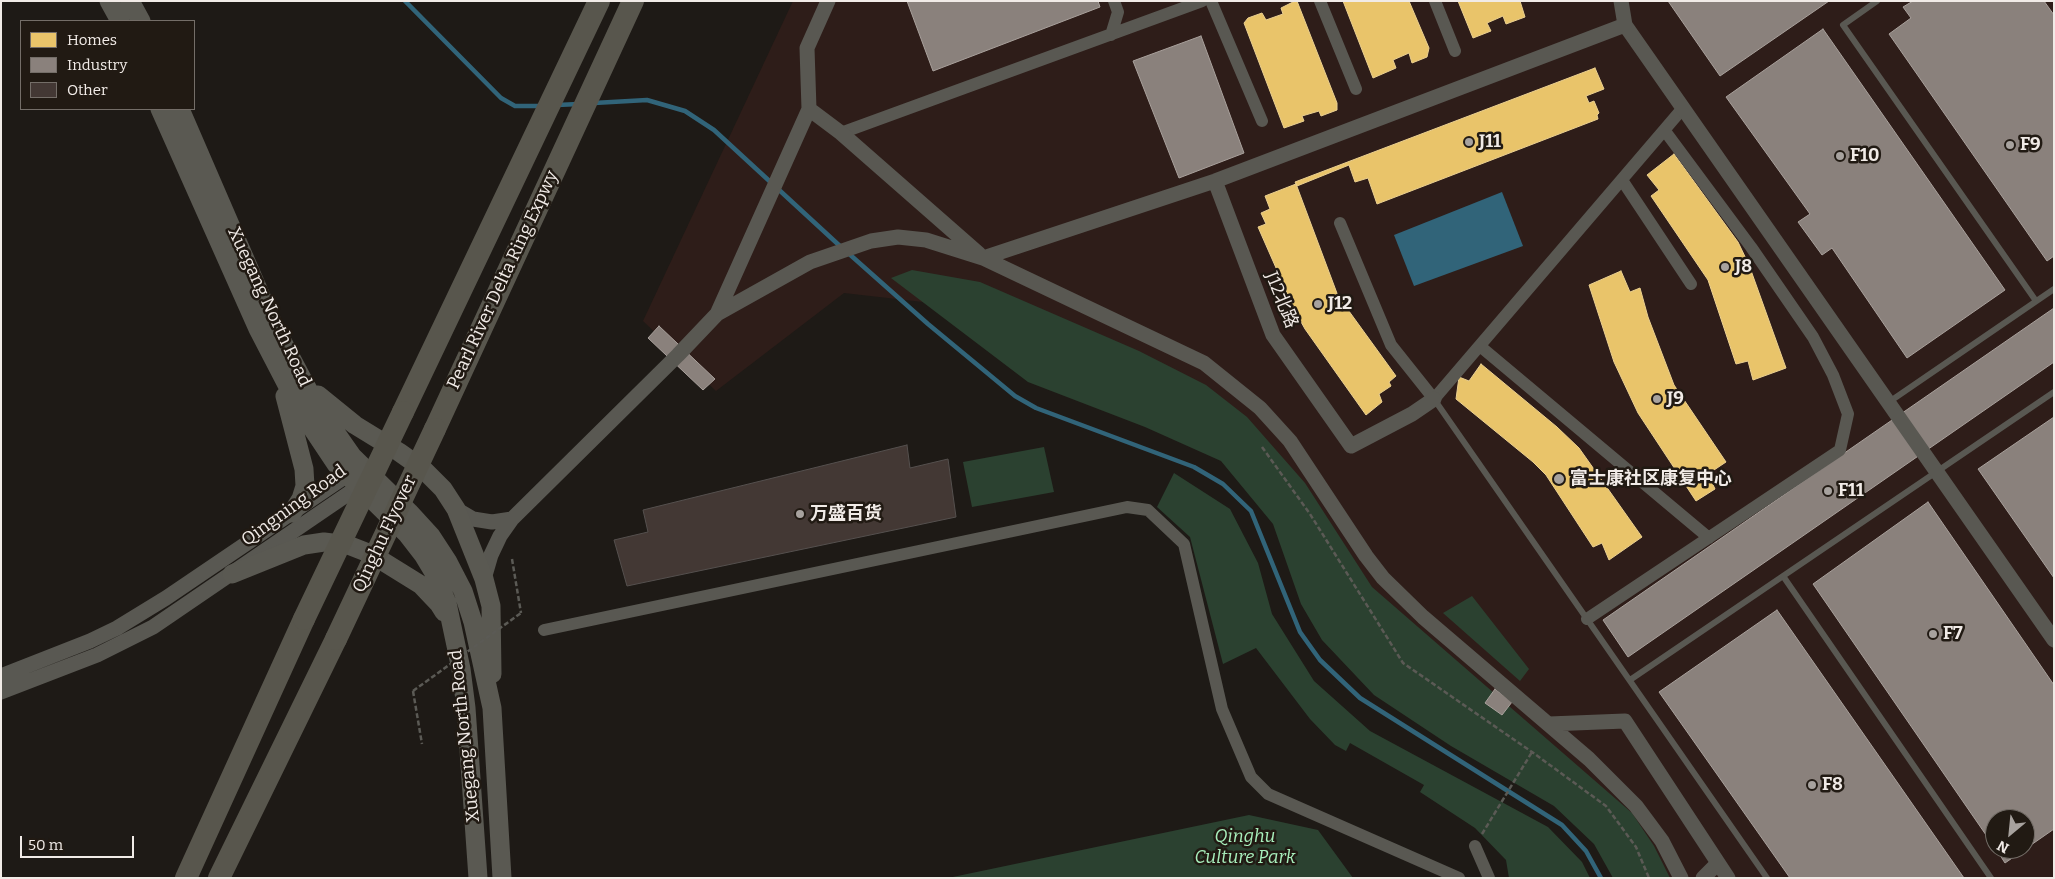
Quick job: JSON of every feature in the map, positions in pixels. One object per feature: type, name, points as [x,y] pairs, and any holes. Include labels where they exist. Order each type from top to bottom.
[{"type":"highway","name":"Pearl River Delta Ring Expwy","points":[[403,412],[599,1]]},
{"type":"highway","name":"Pearl River Delta Ring Expwy","points":[[435,430],[632,1]]},
{"type":"highway","name":"Qinghu Flyover","points":[[186,878],[304,619],[403,412]]},
{"type":"highway","name":"Qinghu Flyover","points":[[219,878],[336,639],[435,430]]},
{"type":"main road","points":[[109,1],[119,20]]},
{"type":"main road","points":[[130,1],[140,20]]},
{"type":"main road","name":"Xuegang North Road","points":[[160,110],[286,368],[315,403],[339,439],[357,478],[424,556],[436,576],[447,603],[454,631],[466,708],[478,878]]},
{"type":"main road","name":"Xuegang North Road","points":[[180,110],[273,324],[286,368]]},
{"type":"main road","points":[[286,368],[355,426],[399,452],[423,469],[443,489],[456,509],[484,579],[491,606],[493,630],[492,708]]},
{"type":"main road","points":[[286,368],[304,469],[305,486],[301,499],[292,513]]},
{"type":"main road","name":"Xuegang North Road","points":[[357,478],[409,512],[430,536],[448,562],[463,591],[473,622],[492,708],[502,878]]},
{"type":"main road","points":[[232,574],[304,545],[324,542],[348,545],[371,554],[421,585],[439,604],[454,631]]},
{"type":"street","points":[[717,314],[809,109],[807,48],[828,1]]},
{"type":"street","points":[[1112,35],[1118,12],[1114,1]]},
{"type":"street","points":[[842,133],[1202,1]]},
{"type":"street","points":[[1211,1],[1262,121]]},
{"type":"street","points":[[1320,1],[1356,89]]},
{"type":"street","points":[[1435,1],[1455,51]]},
{"type":"street","points":[[1621,1],[1626,25],[2054,640]]},
{"type":"street","points":[[984,258],[1215,181],[1626,25]]},
{"type":"street","points":[[1340,223],[1391,345],[1434,399],[1481,347],[1683,108]]},
{"type":"street","points":[[809,109],[842,133],[984,258]]},
{"type":"street","points":[[1587,619],[1840,450],[1848,414],[1833,375],[1813,337],[1751,247],[1665,131]]},
{"type":"street","points":[[1622,180],[1691,284]]},
{"type":"street","name":"J12北路","points":[[1215,181],[1273,335],[1351,446],[1412,414],[1434,399]]},
{"type":"street","points":[[484,579],[491,555],[500,536],[512,519],[717,314],[810,262],[871,241],[898,237],[926,240],[984,258],[1204,363],[1260,408],[1290,441],[1366,556],[1383,578],[1424,617],[1589,759],[1636,806],[1662,841],[1681,878]]},
{"type":"street","points":[[1481,347],[1709,538]]},
{"type":"street","name":"Qingning Road","points":[[1,676],[90,641],[117,628],[146,611],[292,513],[357,478]]},
{"type":"street","name":"Qingning Road","points":[[1,692],[97,655],[126,642],[161,622],[232,574],[357,478]]},
{"type":"street","points":[[544,630],[1127,507],[1148,510],[1184,544],[1222,709],[1251,777],[1268,794],[1446,875],[1459,878]]},
{"type":"street","points":[[456,509],[473,519],[492,522],[512,519]]},
{"type":"street","points":[[1549,724],[1625,721],[1728,878]]},
{"type":"street","points":[[1475,846],[1490,878]]},
{"type":"street","points":[[1703,878],[1718,863]]},
{"type":"lane","points":[[1877,1],[1843,25],[2036,301]]},
{"type":"lane","points":[[1888,403],[2054,289]]},
{"type":"lane","points":[[1630,680],[2054,392]]},
{"type":"lane","points":[[1434,399],[1767,878]]},
{"type":"lane","points":[[1783,576],[1991,878]]},
{"type":"path","points":[[1262,447],[1310,514],[1403,663],[1532,752],[1606,806],[1636,847],[1649,878]]},
{"type":"path","points":[[422,744],[413,691],[521,613],[512,559]]},
{"type":"path","points":[[1475,846],[1532,752]]},
{"type":"shaded area","points":[[793,1],[2054,1],[2054,878],[1635,878],[1633,869],[1368,642],[1241,435],[993,310],[844,293],[716,391],[643,321]]},
{"type":"green space","points":[[912,270],[980,282],[1139,351],[1206,385],[1247,417],[1305,483],[1372,587],[1632,813],[1654,846],[1670,878],[1613,878],[1594,844],[1554,806],[1451,746],[1374,695],[1322,640],[1301,604],[1273,524],[1221,461],[1145,427],[1028,382],[891,278]]},
{"type":"green space","points":[[1044,447],[1054,492],[972,507],[963,462]]},
{"type":"green space","points":[[1174,473],[1230,509],[1258,563],[1272,614],[1314,681],[1370,731],[1548,827],[1582,862],[1590,878],[1509,878],[1506,860],[1475,828],[1420,792],[1424,785],[1350,743],[1346,751],[1335,745],[1310,719],[1256,648],[1223,664],[1190,537],[1157,507]]},
{"type":"green space","points":[[1472,596],[1529,669],[1520,681],[1443,613]]},
{"type":"green space","name":"Qinghu Culture Park","points":[[1249,815],[1318,830],[1353,878],[948,878]]},
{"type":"water","points":[[1502,192],[1523,246],[1414,286],[1394,235]]},
{"type":"building: Homes","points":[[1297,1],[1337,103],[1337,110],[1321,116],[1319,111],[1302,116],[1304,121],[1284,128],[1244,23],[1248,18],[1262,13],[1266,20],[1283,14],[1281,8]]},
{"type":"building: Homes","points":[[1343,1],[1409,1],[1429,48],[1427,57],[1412,63],[1409,53],[1393,60],[1396,68],[1373,78]]},
{"type":"building: Homes","points":[[1458,1],[1520,1],[1525,17],[1506,24],[1503,16],[1487,23],[1491,31],[1473,38]]},
{"type":"building: Homes","name":"J11","points":[[1595,68],[1604,89],[1586,96],[1589,103],[1594,101],[1599,113],[1597,115],[1598,119],[1377,204],[1368,178],[1355,182],[1349,165],[1297,186],[1295,182]]},
{"type":"building: Homes","name":"J8","points":[[1674,154],[1738,242],[1749,265],[1786,368],[1753,380],[1748,361],[1736,364],[1708,280],[1651,196],[1659,190],[1647,175]]},
{"type":"building: Homes","name":"J12","points":[[1296,184],[1338,296],[1396,376],[1389,382],[1391,386],[1379,394],[1382,402],[1366,415],[1305,329],[1295,311],[1258,227],[1266,224],[1261,213],[1270,209],[1265,196]]},
{"type":"building: Homes","name":"J9","points":[[1621,271],[1630,292],[1640,288],[1648,317],[1674,385],[1726,462],[1708,474],[1715,489],[1696,501],[1638,413],[1614,362],[1589,285]]},
{"type":"building: Homes","points":[[1481,364],[1557,427],[1579,448],[1642,537],[1609,560],[1602,543],[1593,547],[1546,475],[1533,462],[1456,399],[1459,377],[1469,381]]},
{"type":"building: Industry","points":[[907,1],[1098,1],[1100,7],[933,71]]},
{"type":"building: Industry","points":[[1668,1],[1829,1],[1720,76]]},
{"type":"building: Industry","name":"F9","points":[[1913,1],[2044,1],[2054,15],[2054,256],[2047,261],[1889,34],[1911,18],[1903,7]]},
{"type":"building: Industry","name":"F10","points":[[1823,29],[2005,290],[1907,358],[1832,248],[1822,255],[1798,222],[1810,214],[1726,97]]},
{"type":"building: Industry","points":[[1201,36],[1244,153],[1179,178],[1133,61]]},
{"type":"building: Industry","name":"F11","points":[[2054,308],[2054,362],[1628,657],[1603,620]]},
{"type":"building: Industry","points":[[659,326],[715,379],[703,390],[648,338]]},
{"type":"building: Industry","points":[[2054,417],[2054,578],[1978,469]]},
{"type":"building: Industry","name":"F7","points":[[1928,502],[2054,685],[2054,829],[2035,842],[2035,809],[1985,809],[1985,833],[1813,584]]},
{"type":"building: Industry","name":"F8","points":[[1777,610],[1964,878],[1790,878],[1659,692]]},
{"type":"building: Industry","points":[[1495,689],[1512,702],[1502,715],[1485,703]]},
{"type":"building: Industry","name":"F7","points":[[2002,859],[2011,859],[2005,863]]},
{"type":"building: Other","name":"万盛百货","points":[[907,445],[910,468],[948,459],[956,517],[627,586],[614,540],[648,532],[643,510]]},
{"type":"waterway","points":[[405,1],[501,98],[515,106],[541,106]]},
{"type":"waterway","points":[[594,103],[647,100],[685,111],[714,130],[841,247]]},
{"type":"waterway","points":[[557,105],[579,104]]},
{"type":"waterway","points":[[847,252],[928,324],[1015,396],[1036,408],[1194,467],[1223,484],[1251,511],[1300,632],[1320,660],[1360,698],[1562,825],[1586,851],[1601,878]]},
{"type":"place","name":"J11","points":[[1469,142]]},
{"type":"place","name":"F9","points":[[2010,145]]},
{"type":"place","name":"F10","points":[[1840,156]]},
{"type":"place","name":"J8","points":[[1725,267]]},
{"type":"place","name":"J12","points":[[1318,304]]},
{"type":"place","name":"J9","points":[[1657,399]]},
{"type":"place","name":"富士康社区康复中心","points":[[1559,479]]},
{"type":"place","name":"F11","points":[[1828,491]]},
{"type":"place","name":"万盛百货","points":[[800,514]]},
{"type":"place","name":"F7","points":[[1933,634]]},
{"type":"place","name":"F8","points":[[1812,785]]}]
